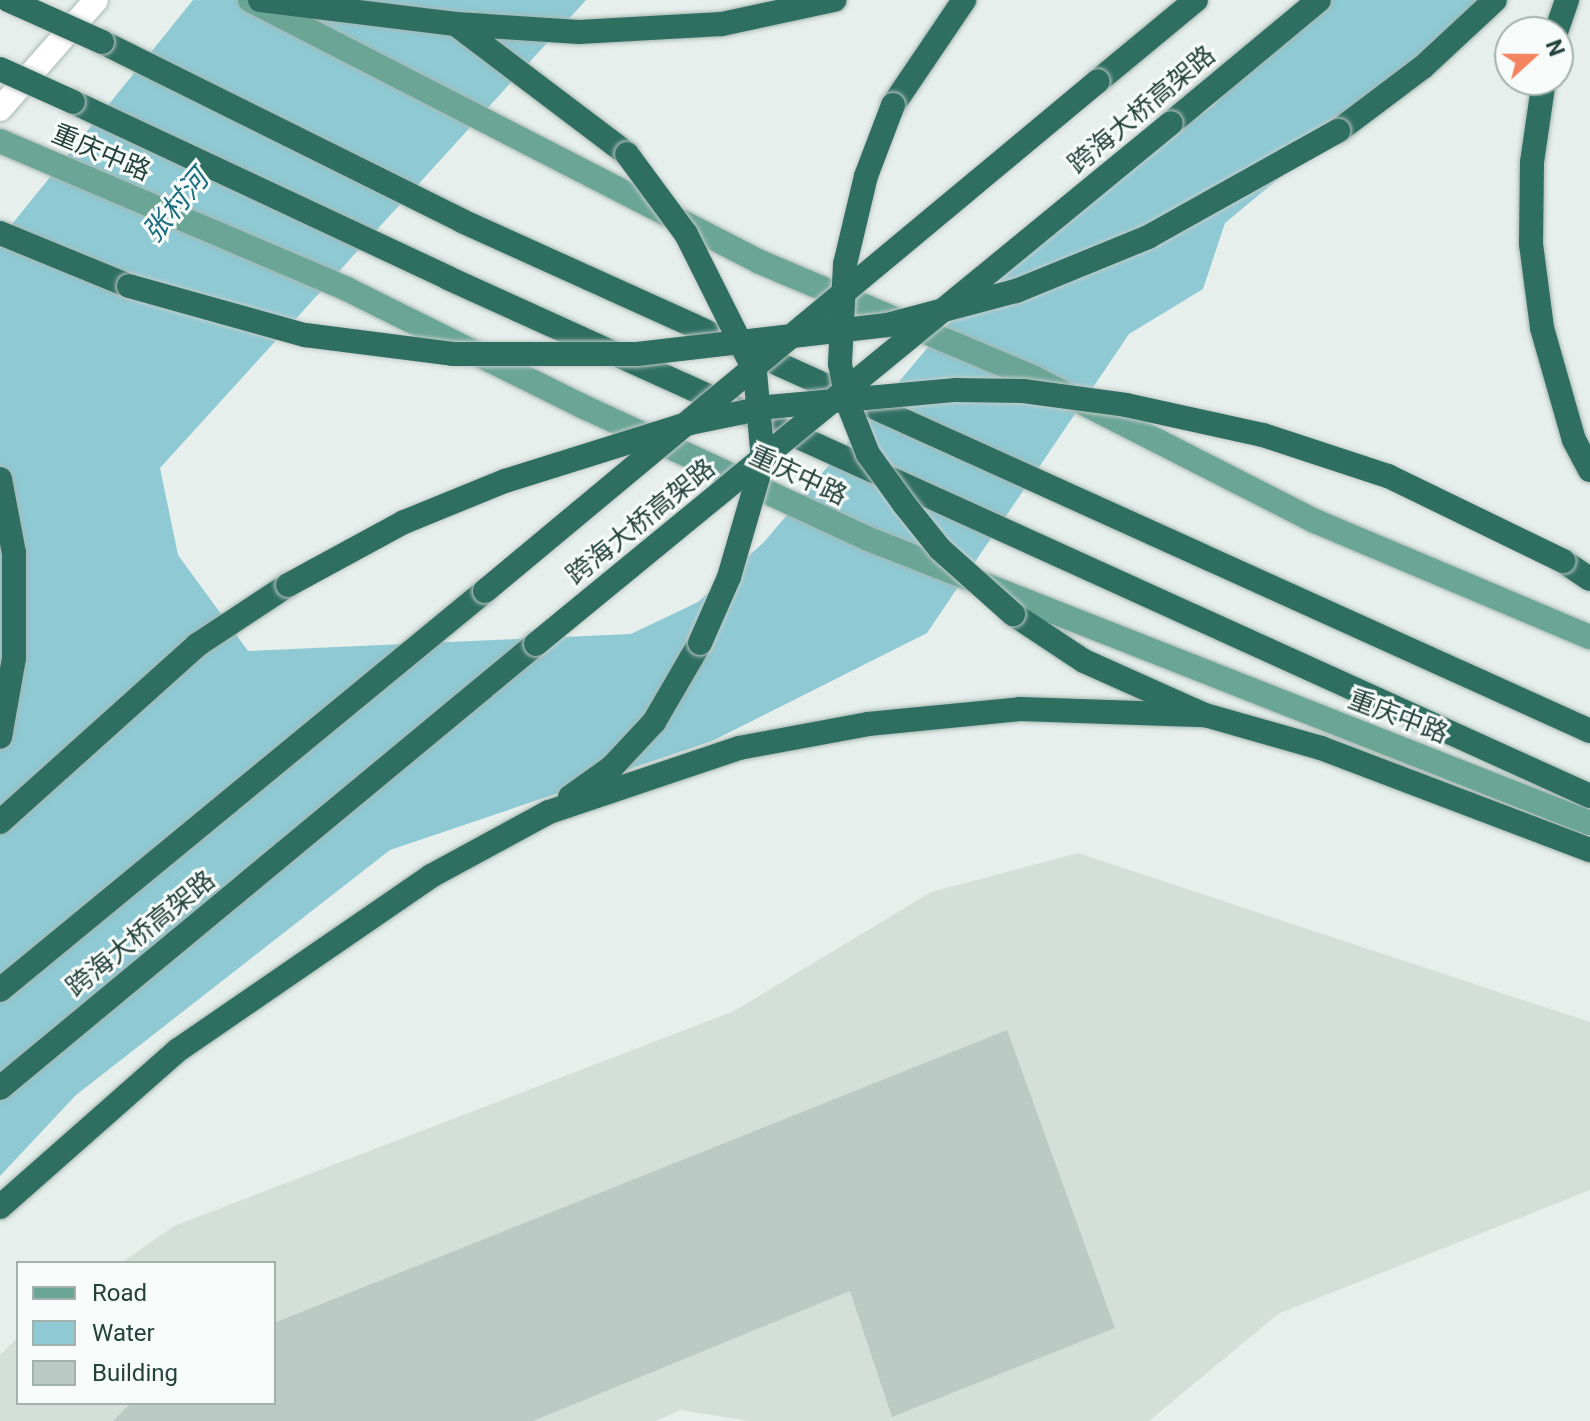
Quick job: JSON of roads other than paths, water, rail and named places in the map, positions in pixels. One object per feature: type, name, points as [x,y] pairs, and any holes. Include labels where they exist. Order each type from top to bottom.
[{"type":"highway","points":[[8,0],[102,42],[462,221],[1590,731]]},
{"type":"highway","points":[[260,0],[456,24],[579,32],[722,24],[834,0]]},
{"type":"highway","points":[[964,0],[893,105],[866,176],[843,278],[840,364],[847,401],[868,454],[904,504],[940,549],[1013,614],[1084,661],[1205,715],[1321,748],[1590,850]]},
{"type":"highway","name":"跨海大桥高架路","points":[[0,990],[1196,0]]},
{"type":"highway","name":"跨海大桥高架路","points":[[0,1088],[1319,0]]},
{"type":"highway","points":[[0,233],[129,286],[305,335],[453,354],[637,354],[887,325],[1016,291],[1148,237],[1231,194],[1338,131],[1423,67],[1495,0]]},
{"type":"highway","points":[[0,1207],[178,1050],[431,876],[549,812],[612,767],[654,722],[700,643],[729,577],[763,460],[755,372],[686,234],[627,154],[543,85],[456,24]]},
{"type":"highway","name":"重庆中路","points":[[0,69],[448,278],[1590,796]]},
{"type":"highway","points":[[1542,96],[1532,162],[1531,244],[1542,328],[1574,440],[1590,470]]},
{"type":"highway","points":[[0,822],[197,645],[288,585],[404,522],[505,481],[610,447],[768,407],[956,390],[1023,391],[1126,405],[1263,435],[1388,476],[1469,512],[1590,579]]},
{"type":"highway","points":[[0,479],[14,553],[14,658],[0,737]]},
{"type":"highway","points":[[549,812],[739,748],[868,724],[1020,709],[1205,715]]},
{"type":"main road","points":[[250,0],[497,122],[760,262],[1090,406],[1315,521],[1590,637]]},
{"type":"main road","name":"重庆中路","points":[[0,141],[347,289],[776,496],[969,578],[1590,823]]},
{"type":"street","points":[[0,109],[96,0]]},
{"type":"water","name":"张村河","points":[[193,0],[586,0],[160,468],[178,555],[248,651],[631,634],[698,602],[765,541],[1019,239],[1212,107],[1318,0],[1494,0],[1225,223],[1203,289],[1129,334],[927,633],[712,741],[390,850],[76,1095],[0,1176],[0,239]]}]
